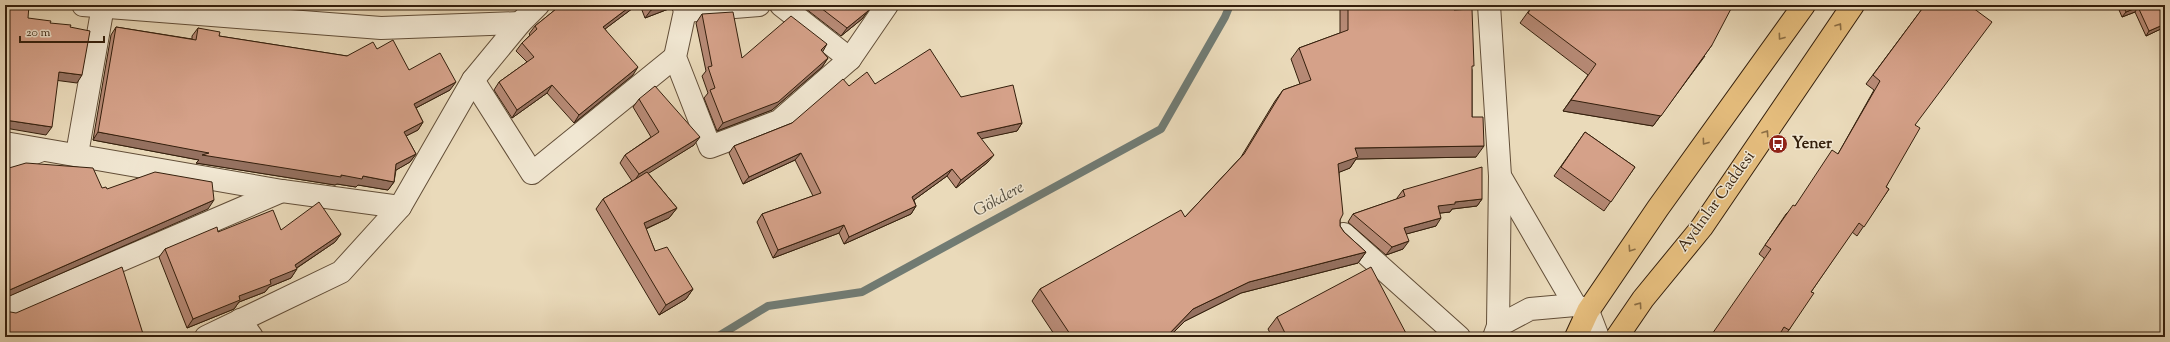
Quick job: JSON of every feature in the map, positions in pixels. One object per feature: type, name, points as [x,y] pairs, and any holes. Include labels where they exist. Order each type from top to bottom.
[{"type":"main road","points":[[1576,337],[1582,308],[1662,202],[1804,5]]},
{"type":"main road","name":"Aydınlar Caddesi","points":[[1617,337],[1643,299],[1702,227],[1854,5]]},
{"type":"street","points":[[206,337],[246,329],[340,272],[400,207],[473,80],[538,5]]},
{"type":"street","points":[[759,5],[684,8],[675,57],[710,147],[779,122],[850,59],[887,5]]},
{"type":"street","points":[[781,5],[850,59]]},
{"type":"street","points":[[1489,5],[1500,176],[1496,331]]},
{"type":"street","points":[[76,154],[93,6],[380,28],[520,24]]},
{"type":"street","points":[[473,80],[532,173],[675,57]]},
{"type":"street","points":[[5,143],[42,150],[76,154],[282,191],[400,207]]},
{"type":"street","points":[[5,165],[42,150]]},
{"type":"street","points":[[1500,176],[1582,308],[1598,337]]},
{"type":"street","points":[[5,310],[282,191]]},
{"type":"street","points":[[1344,234],[1459,337]]},
{"type":"street","points":[[1496,331],[1530,309],[1582,308]]},
{"type":"building","points":[[5,5],[29,5],[28,18],[51,21],[50,23],[71,25],[70,27],[90,31],[82,75],[59,72],[52,127],[5,120]]},
{"type":"building","points":[[561,5],[632,5],[603,27],[638,67],[579,115],[552,85],[517,110],[499,82],[534,57],[522,43],[537,29],[535,26]]},
{"type":"building","points":[[649,5],[665,5],[651,10]]},
{"type":"building","points":[[817,5],[872,5],[868,11],[847,28]]},
{"type":"building","points":[[1348,5],[1454,5],[1454,10],[1472,9],[1474,66],[1472,66],[1472,117],[1483,117],[1484,146],[1355,148],[1358,157],[1338,164],[1343,214],[1340,220],[1340,226],[1344,232],[1366,252],[1249,282],[1193,309],[1166,337],[1072,337],[1040,289],[1181,210],[1185,217],[1244,154],[1283,90],[1311,80],[1299,48],[1348,30]]},
{"type":"building","points":[[1533,5],[1733,5],[1712,45],[1661,116],[1571,100],[1596,64],[1528,13]]},
{"type":"building","points":[[1925,5],[1969,5],[1992,22],[1915,125],[1920,128],[1886,187],[1889,189],[1864,227],[1859,223],[1811,292],[1814,293],[1789,330],[1784,327],[1778,337],[1710,337],[1771,249],[1765,245],[1793,205],[1795,206],[1832,150],[1838,154],[1880,81],[1873,75]]},
{"type":"building","points":[[2123,5],[2165,5],[2165,24],[2149,31],[2138,7],[2126,12]]},
{"type":"building","points":[[733,12],[742,58],[791,16],[827,44],[821,50],[828,58],[778,102],[723,123],[710,90],[715,88],[708,67],[712,66],[702,14]]},
{"type":"building","points":[[116,27],[196,40],[198,28],[220,32],[219,36],[347,56],[373,42],[377,49],[393,40],[409,70],[440,53],[456,82],[414,104],[423,122],[404,132],[416,154],[396,164],[394,182],[363,176],[362,179],[341,175],[341,177],[202,155],[209,153],[98,132]]},
{"type":"building","points":[[930,49],[961,97],[1013,85],[1022,123],[977,133],[994,155],[961,180],[952,169],[912,197],[916,206],[849,237],[844,225],[778,250],[762,214],[821,193],[801,153],[749,177],[734,146],[792,123],[843,79],[849,86],[867,72],[875,84]]},
{"type":"building","points":[[655,86],[700,137],[639,174],[625,155],[659,132],[639,99]]},
{"type":"building","points":[[1585,132],[1635,167],[1611,202],[1561,167]]},
{"type":"building","points":[[26,163],[93,168],[102,188],[106,187],[107,189],[155,172],[212,182],[214,200],[5,292],[5,165],[9,168]]},
{"type":"building","points":[[1482,167],[1482,199],[1455,202],[1455,204],[1438,206],[1441,218],[1404,228],[1409,241],[1392,247],[1353,214],[1405,196],[1403,190]]},
{"type":"building","points":[[647,172],[677,208],[644,223],[655,251],[667,247],[693,289],[666,305],[603,199]]},
{"type":"building","points":[[319,202],[341,234],[295,265],[297,269],[270,280],[271,284],[239,296],[240,300],[193,319],[165,249],[217,227],[218,232],[273,210],[281,230]]},
{"type":"building","points":[[122,267],[144,337],[5,337],[5,311],[16,313]]},
{"type":"building","points":[[1371,267],[1408,337],[1287,337],[1277,317]]},
{"type":"waterway","name":"Gökdere","points":[[717,337],[768,306],[862,292],[1161,129],[1225,17],[1230,5]]},
{"type":"place","name":"Yener","points":[[1778,144]]}]
